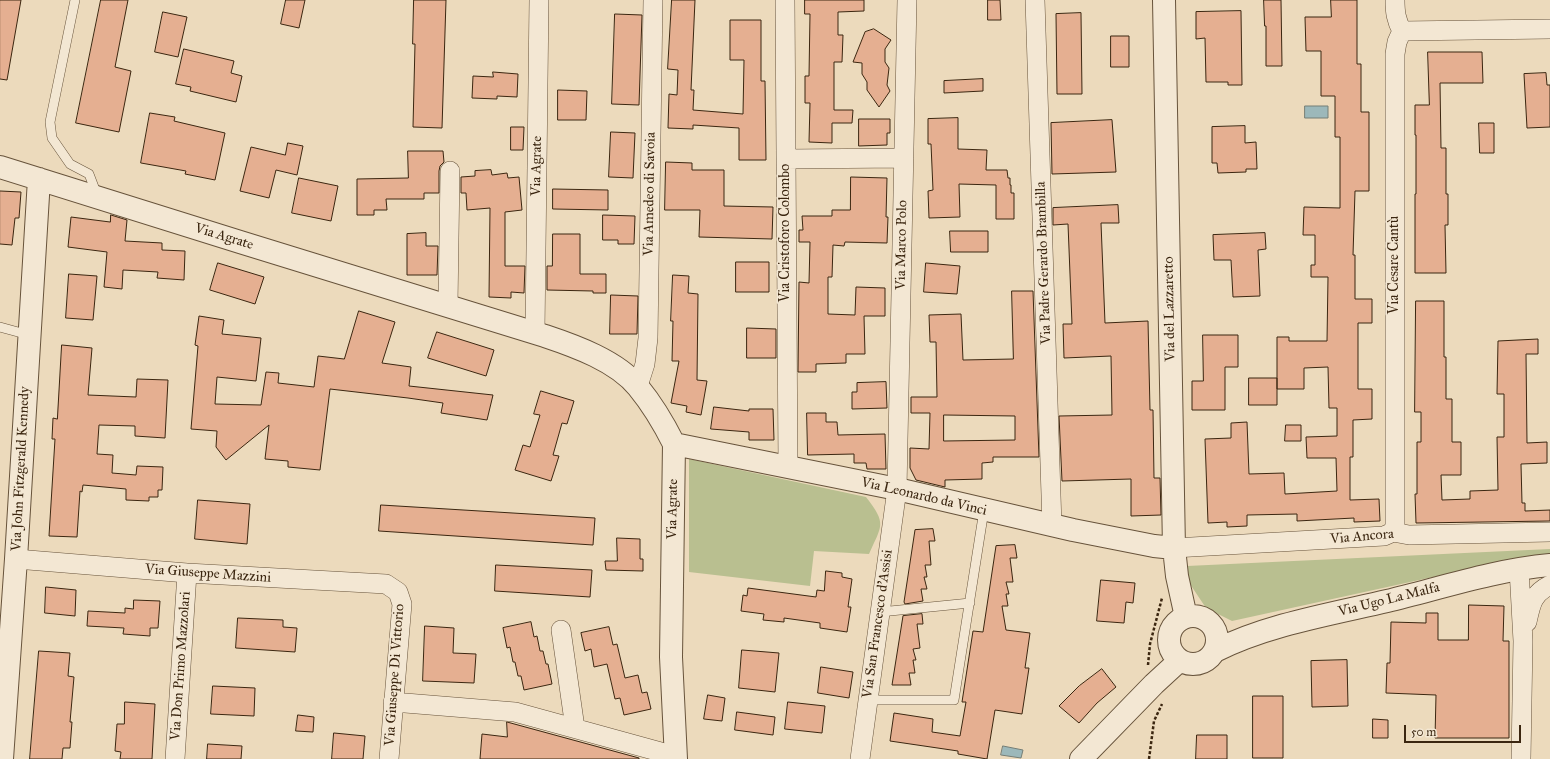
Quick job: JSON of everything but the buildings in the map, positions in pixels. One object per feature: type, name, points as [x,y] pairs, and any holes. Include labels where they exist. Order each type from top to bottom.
[{"type":"street","name":"Via Agrate","points":[[535,332],[539,0]]},
{"type":"street","name":"Via Amedeo di Savoia","points":[[638,386],[645,364],[648,338],[653,0]]},
{"type":"street","name":"Via Cristoforo Colombo","points":[[785,0],[788,467]]},
{"type":"street","name":"Via Marco Polo","points":[[897,489],[907,0]]},
{"type":"street","name":"Via Padre Gerardo Brambilla","points":[[1035,0],[1052,526]]},
{"type":"street","name":"Via del Lazzaretto","points":[[1164,0],[1174,548],[1180,591],[1186,617]]},
{"type":"street","points":[[1395,0],[1395,14],[1402,31],[1550,29]]},
{"type":"street","name":"Via Cesare Cantù","points":[[1393,532],[1396,525],[1395,54],[1397,42],[1402,31]]},
{"type":"street","points":[[786,159],[904,158]]},
{"type":"street","name":"Via Agrate","points":[[0,167],[535,332],[567,343],[596,357],[616,369],[638,386],[658,415],[674,444],[671,657],[676,758]]},
{"type":"street","points":[[448,305],[450,170]]},
{"type":"street","name":"Via John Fitzgerald Kennedy","points":[[2,759],[16,560],[39,180]]},
{"type":"street","name":"Via Leonardo da Vinci","points":[[674,444],[897,489],[1052,526],[1154,546],[1174,548]]},
{"type":"street","name":"Via San Francesco d'Assisi","points":[[860,759],[897,489]]},
{"type":"street","name":"Via Ancora","points":[[1174,548],[1384,536],[1393,532],[1408,535],[1550,532]]},
{"type":"street","name":"Via Giuseppe Mazzini","points":[[16,560],[187,573],[386,584],[398,592]]},
{"type":"street","name":"Via Ugo La Malfa","points":[[1179,661],[1187,664],[1203,662],[1210,658],[1215,651],[1236,641],[1321,616],[1519,569],[1550,565]]},
{"type":"street","points":[[1519,569],[1523,641],[1521,759]]},
{"type":"street","name":"Via Don Primo Mazzolari","points":[[175,759],[187,573]]},
{"type":"street","points":[[1523,641],[1533,598],[1550,585]]},
{"type":"street","name":"Via Giuseppe Di Vittorio","points":[[389,759],[402,604],[398,592]]},
{"type":"street","name":"Via Ugo La Malfa","points":[[1186,617],[1194,616],[1202,618],[1209,622],[1214,628],[1259,634]]},
{"type":"street","points":[[1081,759],[1150,680],[1179,661],[1170,648],[1168,641],[1169,633],[1178,620],[1186,617]]},
{"type":"street","points":[[1214,628],[1217,643],[1215,651]]},
{"type":"street","points":[[561,630],[575,728]]},
{"type":"street","points":[[393,702],[515,712],[676,758]]},
{"type":"lane","points":[[75,0],[50,122],[52,138],[70,164],[89,174],[99,198]]},
{"type":"lane","points":[[0,327],[30,335]]},
{"type":"lane","points":[[868,700],[954,700],[984,510]]},
{"type":"lane","points":[[880,612],[970,603]]},
{"type":"path","points":[[1150,759],[1154,720],[1166,696],[1150,680],[1150,644],[1162,596],[1180,591]]},
{"type":"green space","points":[[689,459],[866,497],[880,519],[877,537],[869,554],[814,551],[810,586],[689,572]]},
{"type":"green space","points":[[1550,549],[1550,556],[1433,577],[1232,621],[1206,608],[1188,581],[1187,566]]},
{"type":"water","points":[[1305,106],[1328,106],[1328,118],[1305,118]]},
{"type":"water","points":[[1003,746],[1023,750],[1021,758],[1001,755]]}]
